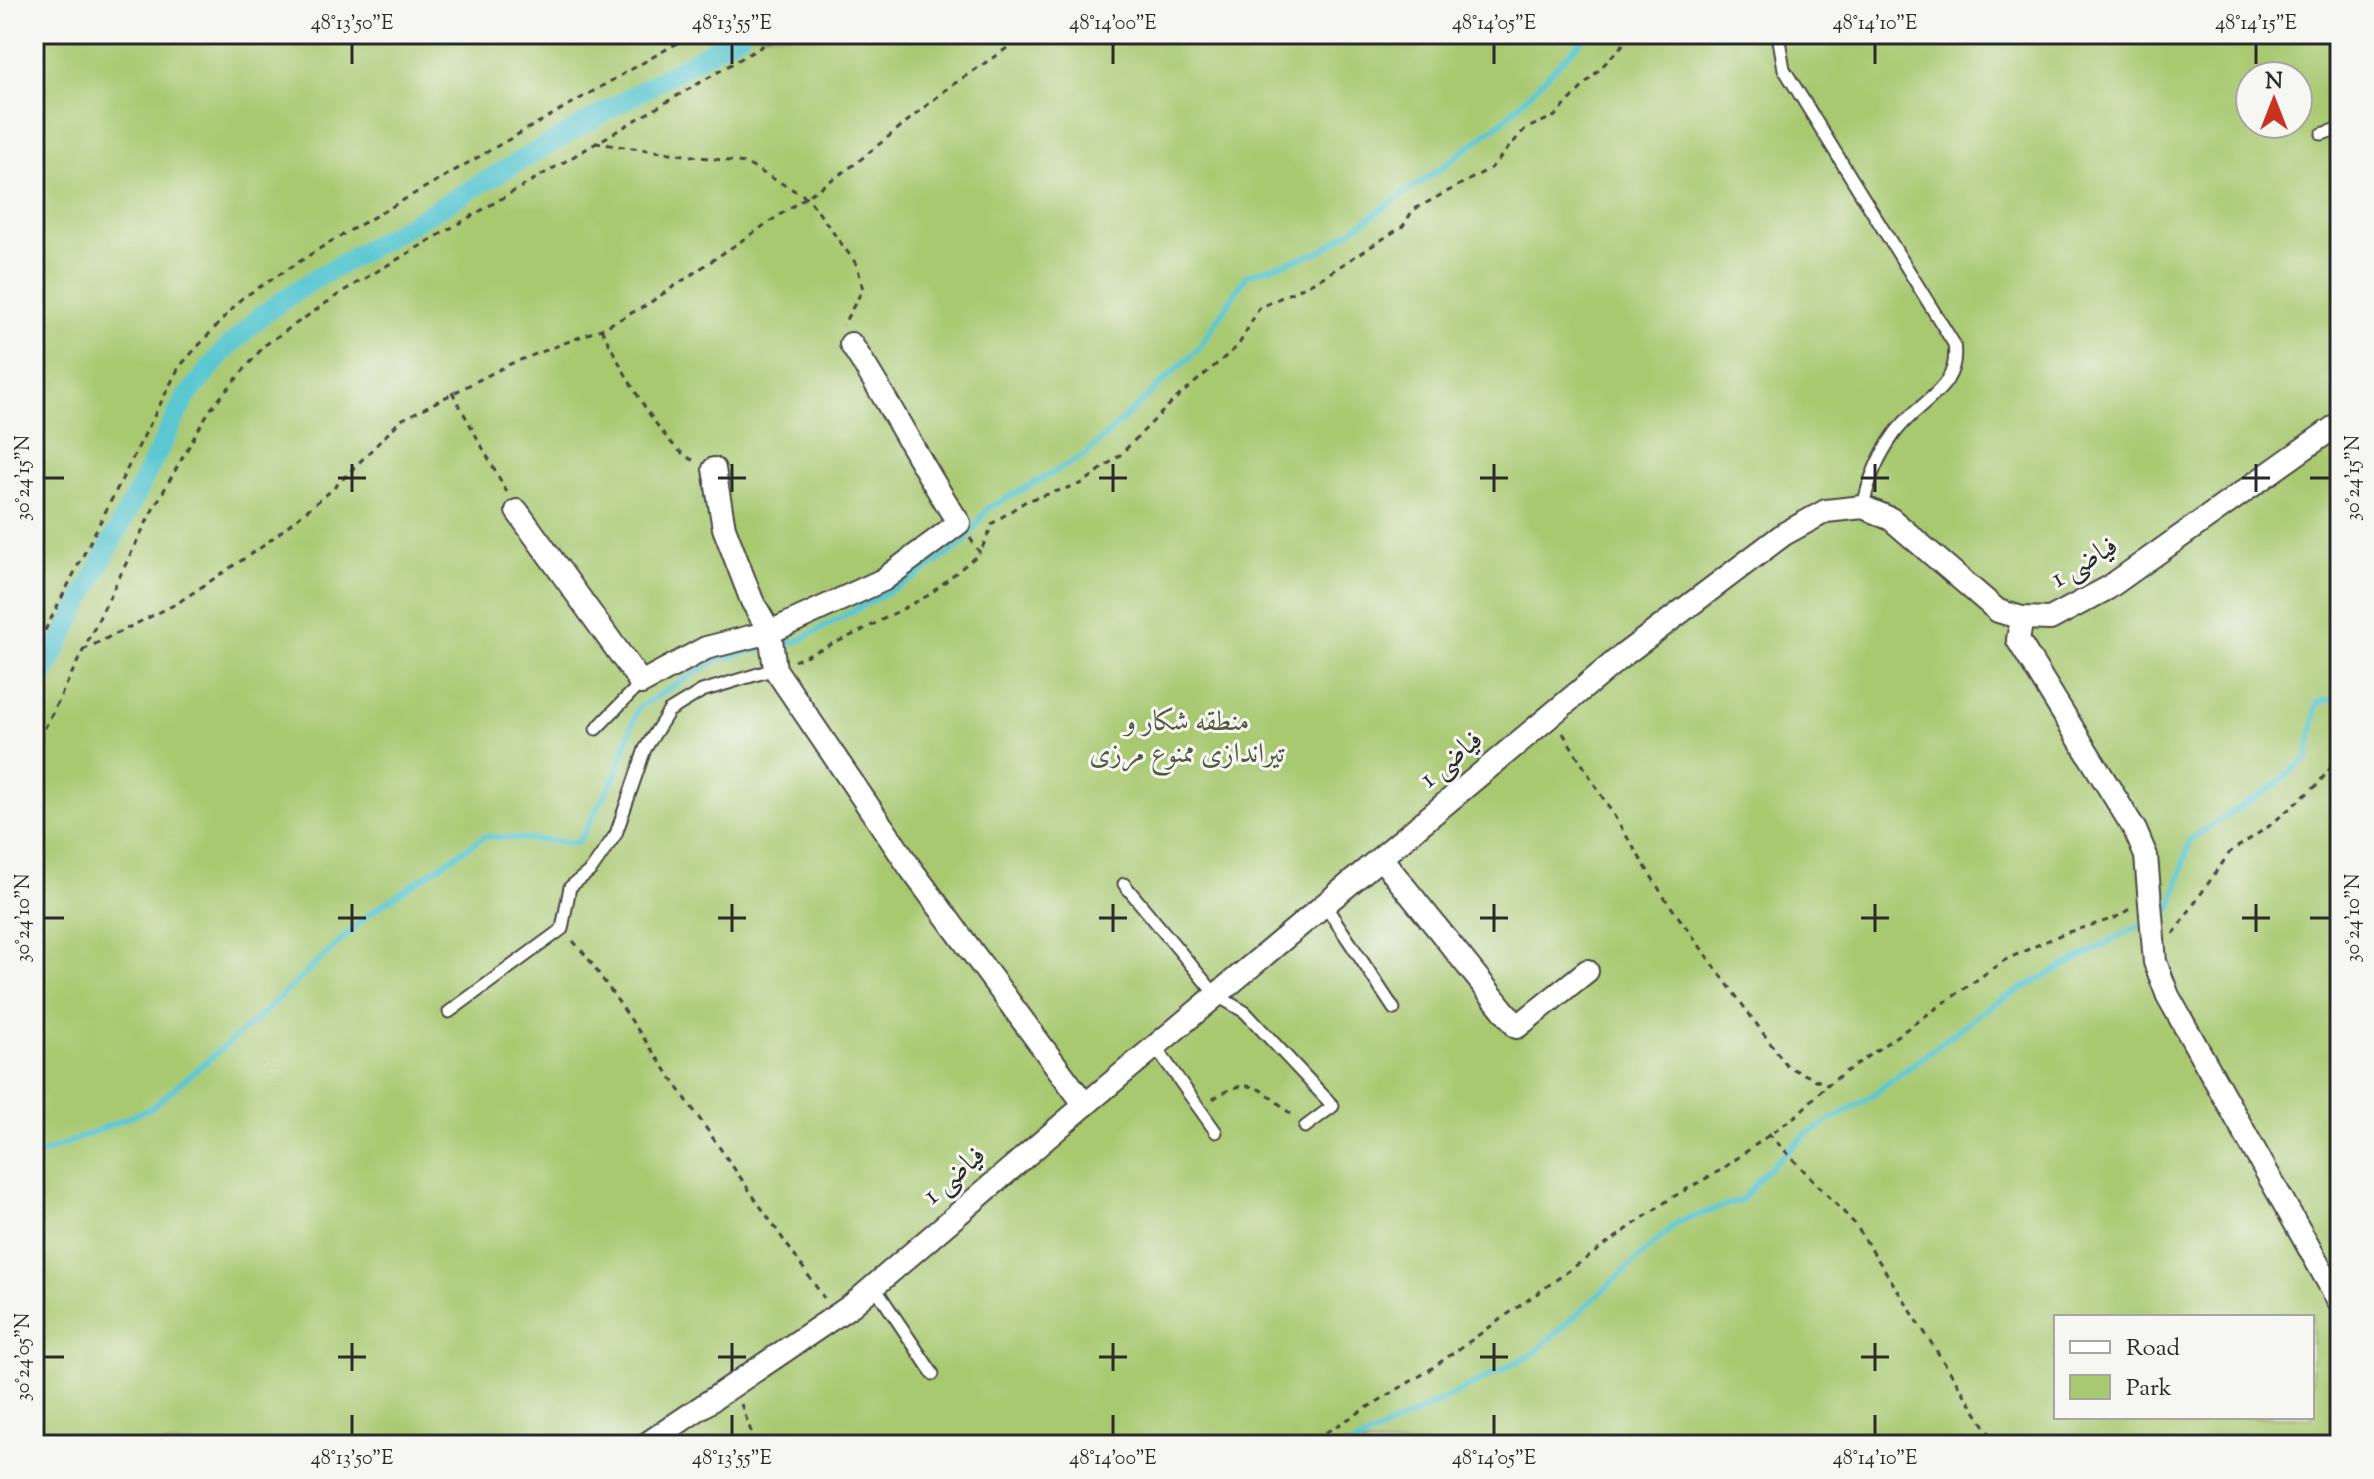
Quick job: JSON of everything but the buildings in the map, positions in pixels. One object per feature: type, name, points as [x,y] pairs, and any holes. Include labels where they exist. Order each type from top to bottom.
[{"type":"street","points":[[517,511],[641,683],[706,648],[772,650],[883,580],[959,523],[924,471],[885,394],[851,344]]},
{"type":"street","name":"فیاضی 1","points":[[2022,618],[2050,619],[2108,588],[2340,423]]},
{"type":"street","points":[[714,469],[724,528],[772,650],[911,869],[1085,1105]]},
{"type":"street","points":[[1863,507],[1891,519],[1998,611],[2022,618],[2018,640],[2135,830],[2146,856],[2155,962],[2168,996],[2340,1303]]},
{"type":"street","name":"فیاضی 1","points":[[645,1445],[735,1387],[874,1286],[1155,1046],[1629,651],[1784,534],[1826,511],[1863,507]]},
{"type":"street","points":[[1381,858],[1517,1027],[1587,971]]},
{"type":"lane","points":[[1778,34],[1784,69],[1954,344],[1957,364],[1946,383],[1897,430],[1871,471],[1863,507]]},
{"type":"lane","points":[[2322,134],[2340,128]]},
{"type":"lane","points":[[449,1012],[562,929],[570,887],[591,870],[616,834],[645,749],[669,711],[772,650]]},
{"type":"lane","points":[[596,729],[641,683]]},
{"type":"lane","points":[[1124,884],[1216,995],[1245,1012],[1333,1106],[1305,1127]]},
{"type":"lane","points":[[1325,905],[1394,1009]]},
{"type":"lane","points":[[1155,1046],[1216,1132]]},
{"type":"lane","points":[[874,1286],[933,1374]]},
{"type":"path","points":[[34,652],[179,367],[241,299],[330,242],[693,34]]},
{"type":"path","points":[[34,750],[151,513],[209,411],[265,345],[345,290],[783,34]]},
{"type":"path","points":[[83,650],[176,604],[263,546],[332,490],[401,420],[510,364],[601,329],[645,306],[808,198],[948,88],[1016,42],[1035,34]]},
{"type":"path","points":[[772,650],[857,633],[929,595],[980,553],[993,523],[1026,501],[1083,483],[1120,455],[1173,401],[1238,346],[1259,308],[1320,279],[1403,226],[1413,210],[1491,168],[1525,129],[1555,116],[1633,34]]},
{"type":"path","points":[[595,143],[745,163],[808,198],[857,265],[863,289],[840,331],[851,344]]},
{"type":"path","points":[[601,329],[665,432],[685,457],[714,469]]},
{"type":"path","points":[[452,392],[517,511]]},
{"type":"path","points":[[974,545],[980,553]]},
{"type":"path","points":[[1552,715],[1664,897],[1787,1066],[1827,1085]]},
{"type":"path","points":[[2153,942],[2178,931],[2230,852],[2268,827],[2317,785],[2340,756]]},
{"type":"path","points":[[1305,1445],[1512,1314],[1671,1198],[1721,1170],[1798,1114],[1827,1085],[2005,960],[2062,934],[2149,904]]},
{"type":"path","points":[[562,929],[588,958],[836,1316]]},
{"type":"path","points":[[1200,1108],[1233,1086],[1261,1088],[1305,1127]]},
{"type":"path","points":[[1768,1133],[1855,1224],[1997,1445]]},
{"type":"path","points":[[735,1387],[756,1445]]},
{"type":"green space","name":"منطقه شکار و تیراندازی ممنوع مرزی","points":[[34,34],[2340,34],[2340,1445],[34,1445]]},
{"type":"waterway","points":[[34,693],[185,399],[223,352],[262,315],[305,285],[740,34]]},
{"type":"waterway","points":[[34,1157],[151,1108],[258,1018],[370,913],[485,836],[578,843],[615,777],[638,708],[718,659],[798,641],[915,577],[963,544],[987,509],[1085,455],[1198,349],[1247,275],[1320,252],[1444,166],[1504,120],[1588,34]]},
{"type":"waterway","points":[[2156,917],[2171,909],[2190,839],[2275,785],[2308,757],[2317,703],[2340,697]]},
{"type":"waterway","points":[[1353,1445],[1533,1354],[1678,1222],[1742,1200],[1763,1174],[1804,1136],[1870,1097],[1990,1006],[2146,922]]}]
